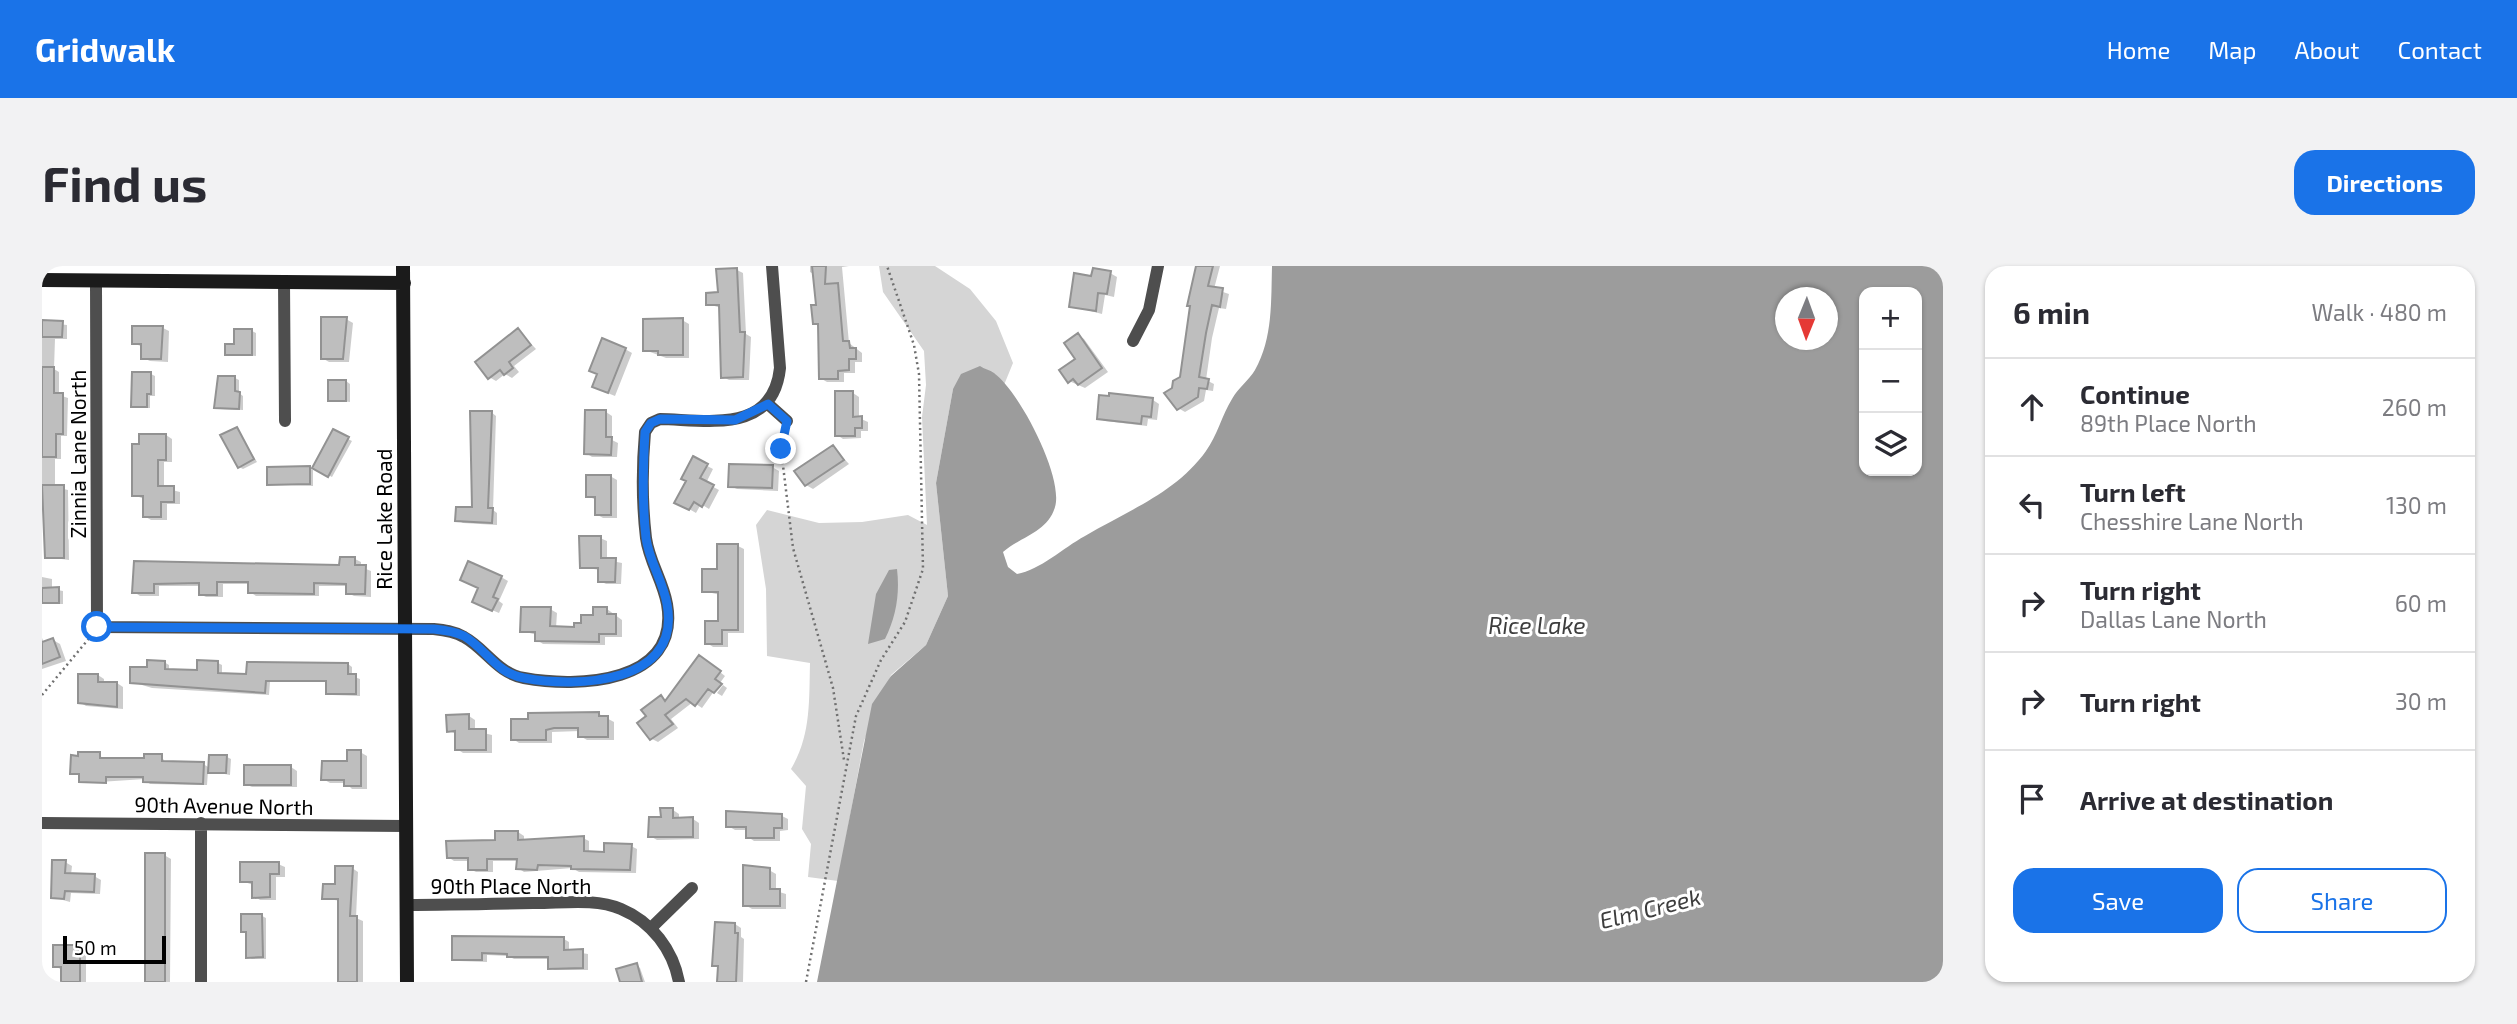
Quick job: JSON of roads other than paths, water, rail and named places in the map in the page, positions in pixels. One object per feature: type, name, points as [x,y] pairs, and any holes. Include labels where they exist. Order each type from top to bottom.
[{"type":"street","name":"Rice Lake Road","points":[[403,266],[407,982]]},
{"type":"street","points":[[405,628],[449,631],[464,637],[504,671],[522,678],[611,679],[639,669],[652,657],[660,646],[668,618],[667,603],[646,539],[645,432],[651,423],[660,419],[735,420],[768,404],[779,383],[780,368],[772,266]]},
{"type":"street","points":[[1133,341],[1149,310],[1158,266]]},
{"type":"street","points":[[42,280],[404,283]]},
{"type":"street","name":"Zinnia Lane North","points":[[96,281],[97,627],[405,628]]},
{"type":"street","points":[[284,282],[285,421]]},
{"type":"street","points":[[768,404],[787,421]]},
{"type":"street","name":"90th Avenue North","points":[[42,823],[405,825]]},
{"type":"street","points":[[201,823],[201,982]]},
{"type":"street","points":[[679,982],[672,956],[651,928],[692,888]]},
{"type":"street","name":"90th Place North","points":[[406,905],[601,904],[620,908],[651,928]]},
{"type":"water","name":"Rice Lake","points":[[1272,266],[1943,266],[1943,982],[817,982],[872,704],[891,676],[926,645],[948,596],[936,483],[953,389],[961,374],[980,366],[994,373],[1004,383],[1027,415],[1053,476],[1056,493],[1055,507],[1051,515],[1040,528],[1003,552],[1008,567],[1017,574],[1043,563],[1150,500],[1194,466],[1210,445],[1234,395],[1253,374],[1261,358],[1270,319]]},
{"type":"water","points":[[897,569],[897,596],[889,631],[885,639],[868,644],[876,594],[889,570]]},
{"type":"water label","name":"Elm Creek","points":[[1650,908]]}]
